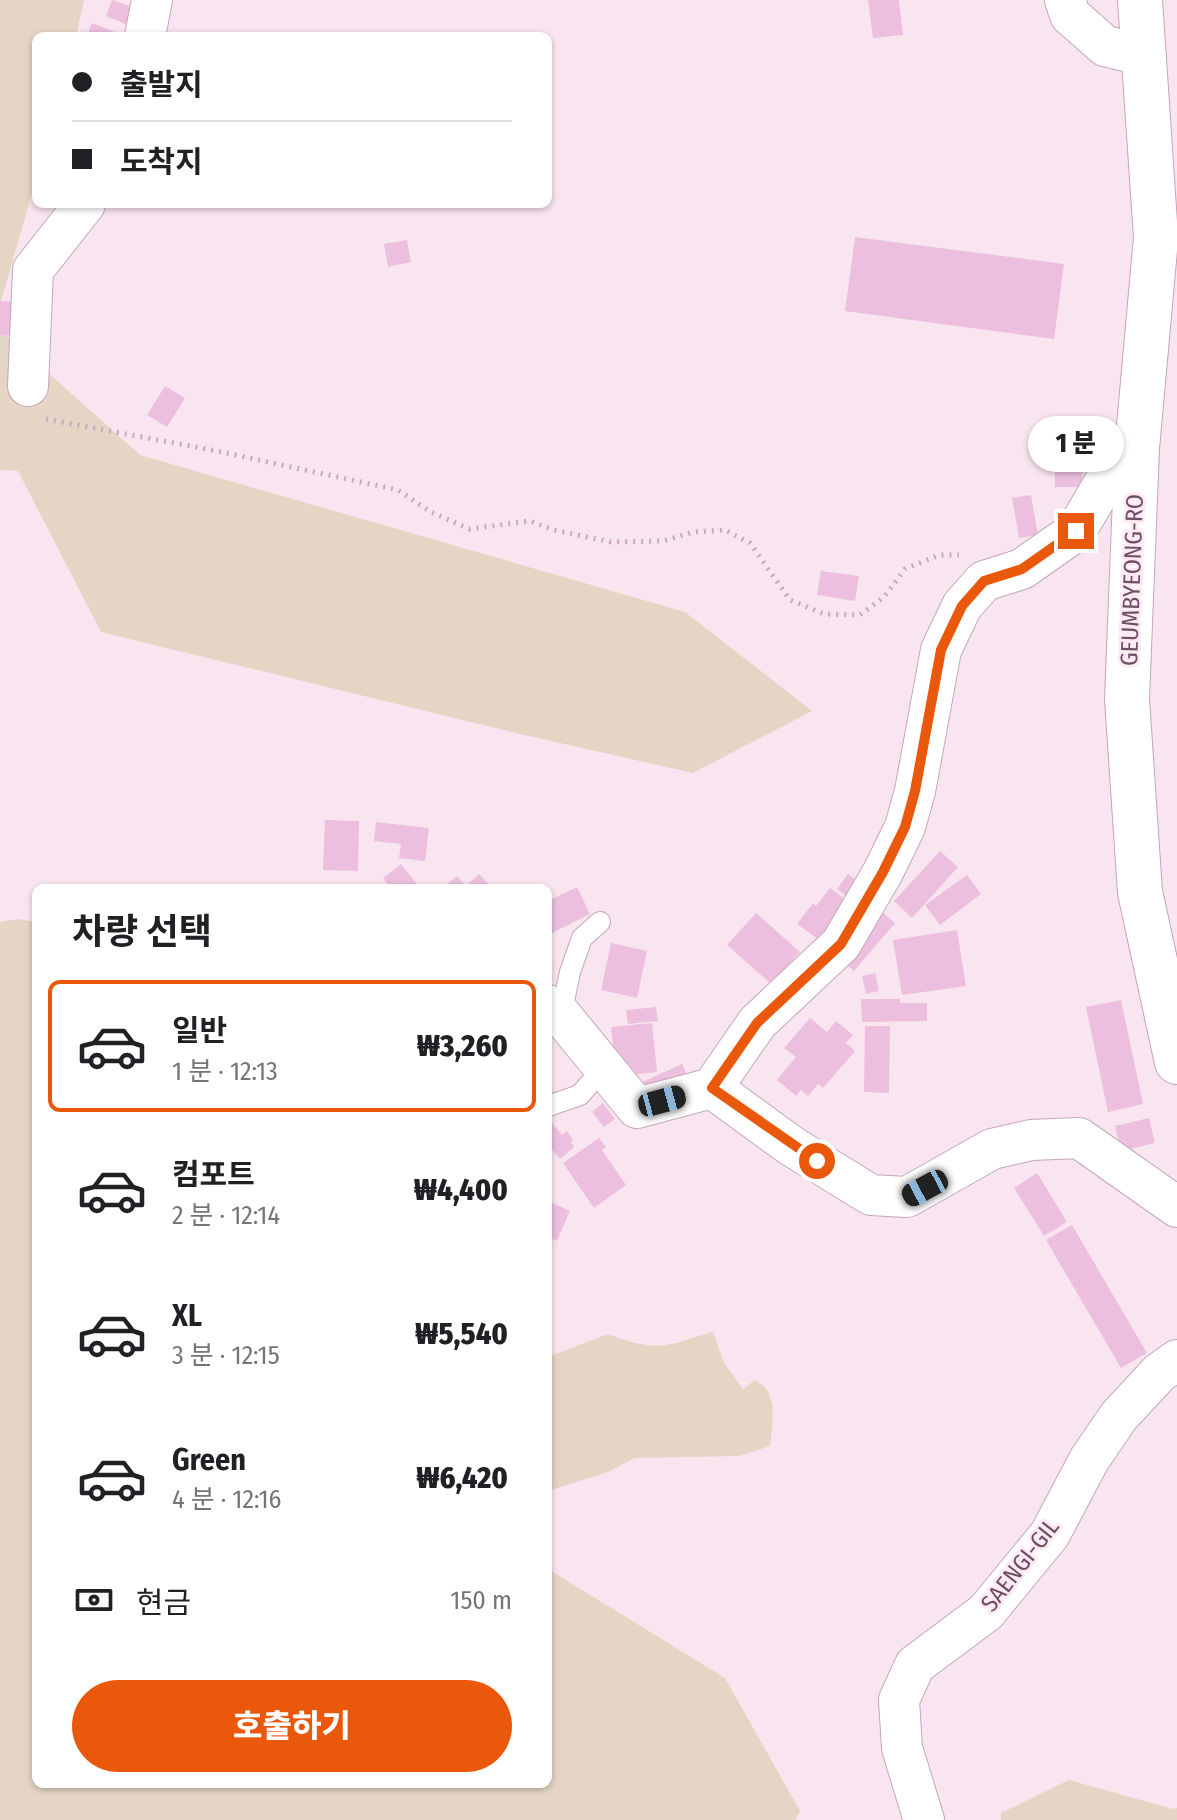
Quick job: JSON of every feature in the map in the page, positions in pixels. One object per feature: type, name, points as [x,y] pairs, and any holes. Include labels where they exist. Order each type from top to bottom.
[{"type":"street","points":[[146,32],[152,0]]},
{"type":"street","points":[[1065,0],[1070,15],[1105,46],[1146,56]]},
{"type":"street","name":"GEUMBYEONG-RO","points":[[1140,0],[1156,238],[1137,448],[1127,699],[1140,892],[1177,1062]]},
{"type":"street","points":[[28,386],[33,270],[82,208]]},
{"type":"street","points":[[554,1010],[637,1108],[712,1088],[757,1023],[841,944],[883,872],[905,827],[915,791],[941,650],[962,606],[984,581],[1022,569],[1076,531],[1114,466],[1137,448]]},
{"type":"street","points":[[712,1088],[790,1145],[871,1195],[907,1197],[992,1149],[1031,1140],[1079,1138],[1177,1207]]},
{"type":"street","name":"SAENGI-GIL","points":[[924,1820],[902,1748],[899,1700],[915,1665],[986,1612],[1050,1534],[1089,1460],[1119,1416],[1159,1373],[1177,1360]]},
{"type":"lane","points":[[554,1010],[582,938],[600,922]]},
{"type":"lane","points":[[552,1105],[580,1095],[603,1068]]},
{"type":"path","points":[[28,386],[27,416],[217,451],[398,490],[431,512],[469,529],[530,521],[554,530],[611,542],[663,541],[694,532],[725,530],[750,543],[790,600],[824,614],[860,615],[884,597],[905,569],[939,555],[964,555]]},
{"type":"shaded area","points":[[0,0],[84,0],[77,32],[32,32],[32,193],[0,305]]},
{"type":"shaded area","points":[[0,330],[140,455],[685,612],[812,711],[693,773],[101,632],[18,471],[0,470]]},
{"type":"shaded area","points":[[18,919],[32,921],[32,1788],[552,1788],[552,1571],[725,1678],[800,1811],[795,1820],[0,1820],[0,922]]},
{"type":"shaded area","points":[[713,1332],[724,1363],[743,1389],[755,1380],[763,1386],[773,1409],[770,1446],[739,1456],[635,1458],[608,1472],[552,1490],[552,1355],[608,1334],[636,1343],[676,1343]]},
{"type":"shaded area","points":[[1069,1780],[1177,1808],[1177,1820],[1001,1820],[1001,1813]]},
{"type":"building","points":[[112,0],[140,9],[133,27],[106,16]]},
{"type":"building","points":[[868,0],[899,0],[903,35],[873,38]]},
{"type":"building","points":[[92,23],[115,32],[89,32]]},
{"type":"building","points":[[855,237],[1064,264],[1054,339],[845,311]]},
{"type":"building","points":[[407,240],[411,262],[388,267],[384,244]]},
{"type":"building","points":[[0,301],[16,302],[15,336],[0,335]]},
{"type":"building","points":[[165,386],[185,398],[167,427],[147,415]]},
{"type":"building","points":[[1055,422],[1081,422],[1082,487],[1055,487]]},
{"type":"building","points":[[1031,495],[1038,535],[1019,538],[1012,498]]},
{"type":"building","points":[[821,571],[859,576],[855,601],[817,595]]},
{"type":"building","points":[[325,820],[359,821],[358,871],[323,870]]},
{"type":"building","points":[[376,822],[429,828],[425,861],[399,858],[401,844],[374,841]]},
{"type":"building","points":[[940,851],[958,867],[912,918],[894,901]]},
{"type":"building","points":[[401,864],[417,884],[387,884],[383,878]]},
{"type":"building","points":[[479,874],[488,884],[468,884]]},
{"type":"building","points":[[848,874],[864,886],[853,901],[837,889]]},
{"type":"building","points":[[967,875],[981,894],[940,925],[925,905]]},
{"type":"building","points":[[457,876],[464,884],[448,884]]},
{"type":"building","points":[[577,887],[590,914],[552,933],[552,899]]},
{"type":"building","points":[[830,888],[854,906],[825,944],[797,924]]},
{"type":"building","points":[[876,907],[895,923],[854,971],[835,955]]},
{"type":"building","points":[[756,913],[800,952],[771,984],[727,945]]},
{"type":"building","points":[[957,930],[966,986],[902,995],[893,940]]},
{"type":"building","points":[[611,943],[647,951],[637,998],[601,990]]},
{"type":"building","points":[[875,973],[879,991],[866,994],[862,976]]},
{"type":"building","points":[[861,999],[927,1003],[927,1021],[862,1022]]},
{"type":"building","points":[[1121,1000],[1143,1104],[1108,1112],[1086,1007]]},
{"type":"building","points":[[656,1007],[658,1021],[628,1024],[626,1010]]},
{"type":"building","points":[[810,1018],[827,1032],[836,1021],[853,1035],[846,1043],[855,1051],[823,1088],[818,1084],[808,1096],[801,1090],[796,1096],[777,1080],[796,1057],[784,1048]]},
{"type":"building","points":[[652,1023],[657,1072],[617,1076],[611,1027]]},
{"type":"building","points":[[865,1026],[890,1026],[889,1093],[864,1092]]},
{"type":"building","points":[[682,1064],[691,1083],[645,1105],[636,1085]]},
{"type":"building","points":[[603,1103],[615,1119],[604,1127],[592,1112]]},
{"type":"building","points":[[1149,1118],[1155,1143],[1121,1151],[1115,1126]]},
{"type":"building","points":[[552,1123],[562,1135],[567,1131],[573,1140],[574,1147],[560,1159],[552,1150]]},
{"type":"building","points":[[599,1138],[606,1147],[602,1150],[626,1185],[594,1208],[563,1163]]},
{"type":"building","points":[[1037,1173],[1067,1222],[1044,1236],[1014,1188]]},
{"type":"building","points":[[552,1203],[570,1211],[557,1241],[552,1239]]},
{"type":"building","points":[[1072,1225],[1147,1353],[1121,1368],[1046,1240]]},
{"type":"route","points":[[817,1161],[712,1088],[757,1023],[841,944],[883,872],[905,827],[915,791],[941,650],[962,606],[984,581],[1022,569],[1076,531]]}]
